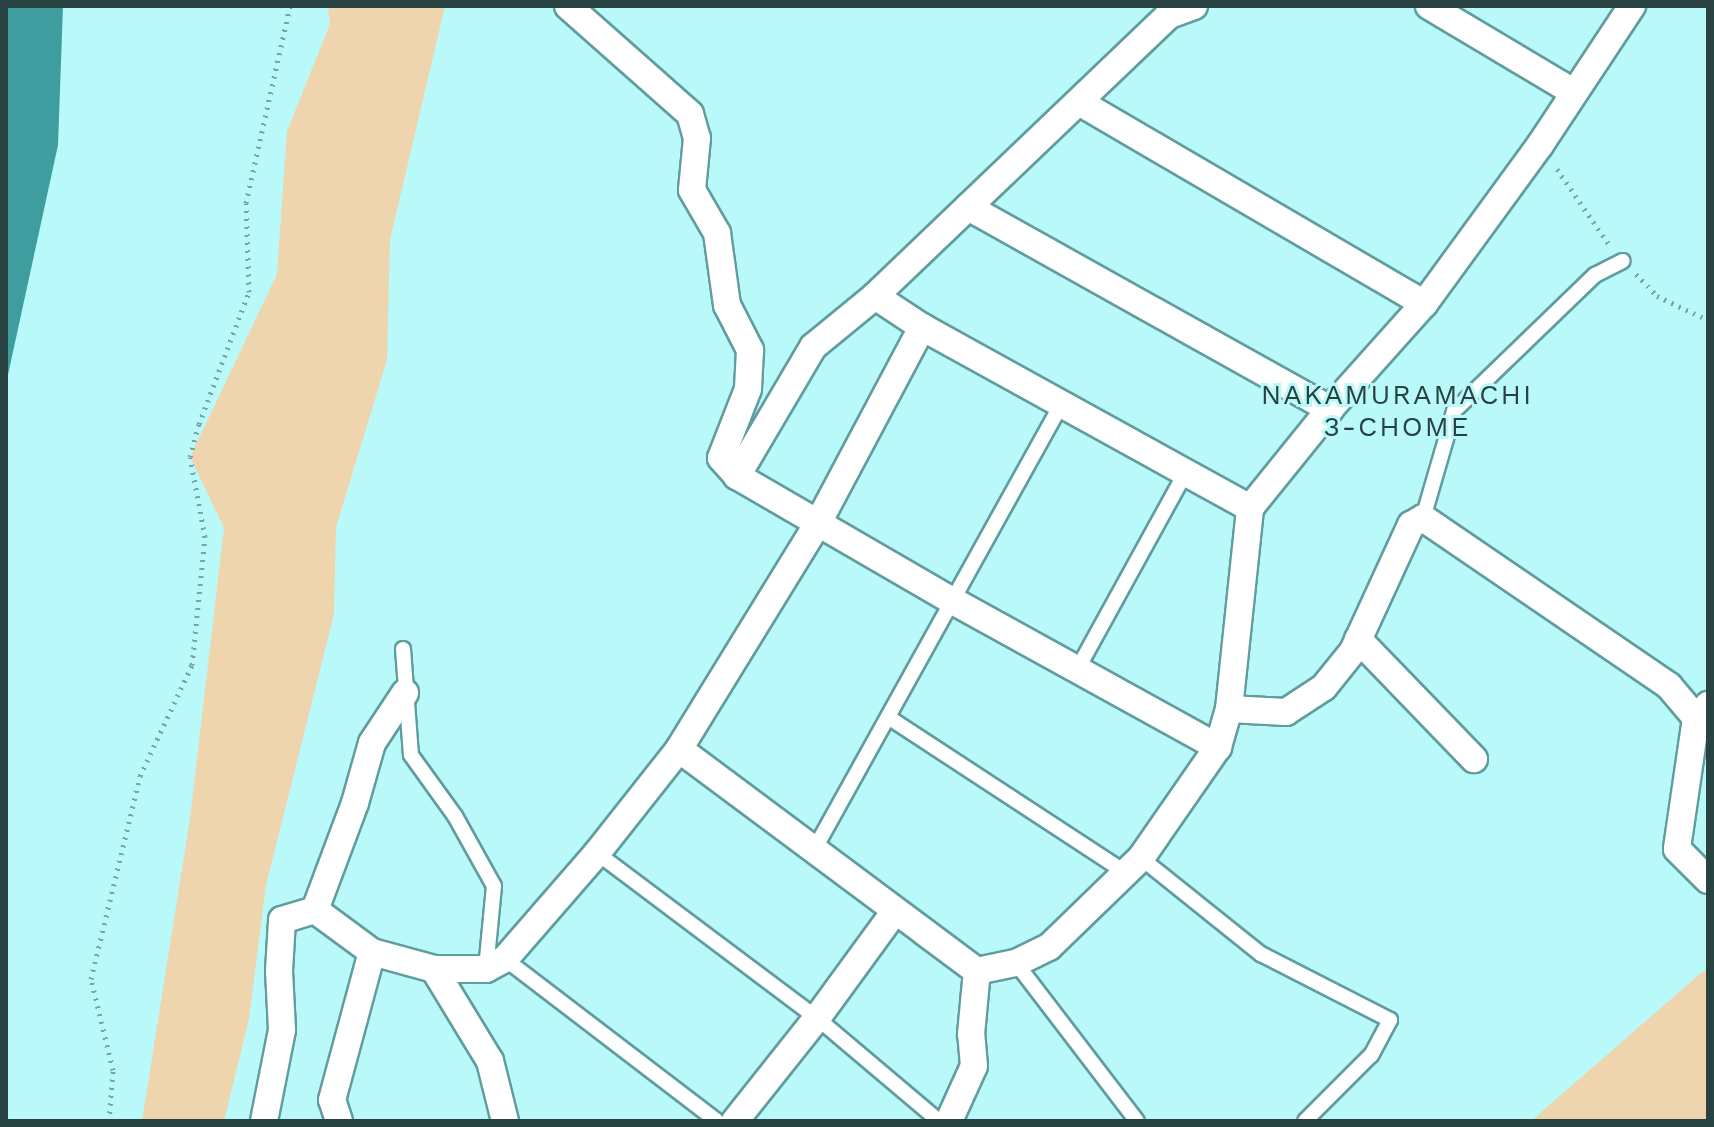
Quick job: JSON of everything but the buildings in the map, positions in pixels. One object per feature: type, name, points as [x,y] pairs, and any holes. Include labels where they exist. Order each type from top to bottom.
[{"type":"street","points":[[568,6],[690,114],[697,138],[692,190],[717,233],[727,305],[750,350],[748,389],[721,458],[737,476],[953,601],[1218,747]]},
{"type":"street","points":[[737,476],[813,347],[875,296],[1169,15],[1194,6]]},
{"type":"street","points":[[1429,6],[1573,92]]},
{"type":"street","points":[[679,749],[977,971],[1016,963],[1049,947],[1133,866],[1218,747],[1229,709],[1250,508],[1330,409],[1424,304],[1540,145],[1632,6]]},
{"type":"street","points":[[1079,102],[1424,304]]},
{"type":"street","points":[[968,207],[1330,409]]},
{"type":"street","points":[[875,296],[922,327],[1184,475],[1250,508]]},
{"type":"street","points":[[315,910],[372,952],[434,969],[495,964],[597,853],[679,749],[818,523],[922,327]]},
{"type":"street","points":[[1229,709],[1286,712],[1324,687],[1358,639],[1411,525],[1423,518],[1702,711],[1677,849],[1708,880]]},
{"type":"street","points":[[1358,639],[1474,759]]},
{"type":"street","points":[[315,910],[355,803],[372,743],[405,693]]},
{"type":"street","points":[[264,1121],[282,1030],[279,971],[282,920],[315,910]]},
{"type":"street","points":[[735,1121],[817,1018],[895,911]]},
{"type":"street","points":[[339,1121],[332,1100],[372,952]]},
{"type":"street","points":[[434,969],[490,1061],[505,1121]]},
{"type":"street","points":[[949,1121],[974,1066],[971,1034],[977,971]]},
{"type":"lane","points":[[1423,518],[1454,411],[1595,275],[1623,261]]},
{"type":"lane","points":[[814,850],[1061,405]]},
{"type":"lane","points":[[1077,670],[1184,475]]},
{"type":"lane","points":[[403,649],[411,755],[455,816],[494,886],[495,964],[717,1121]]},
{"type":"lane","points":[[888,717],[1133,866],[1261,954],[1390,1020],[1371,1055],[1305,1121]]},
{"type":"lane","points":[[597,853],[817,1018],[939,1121]]},
{"type":"lane","points":[[1016,963],[1137,1121]]},
{"type":"path","points":[[109,1121],[113,1070],[91,979],[140,776],[192,665],[205,537],[190,457],[199,424],[249,292],[246,203],[290,6]]},
{"type":"shaded area","points":[[328,6],[445,6],[390,240],[387,360],[336,527],[334,614],[266,885],[249,1019],[224,1121],[142,1121],[190,818],[224,528],[190,457],[277,274],[287,131],[330,24]]},
{"type":"shaded area","points":[[1708,970],[1708,1121],[1531,1121],[1702,972]]},
{"type":"water","points":[[6,6],[63,6],[58,145],[6,384]]},
{"type":"district","name":"NAKAMURAMACHI 3-CHOME","points":[[1397,411]]}]
